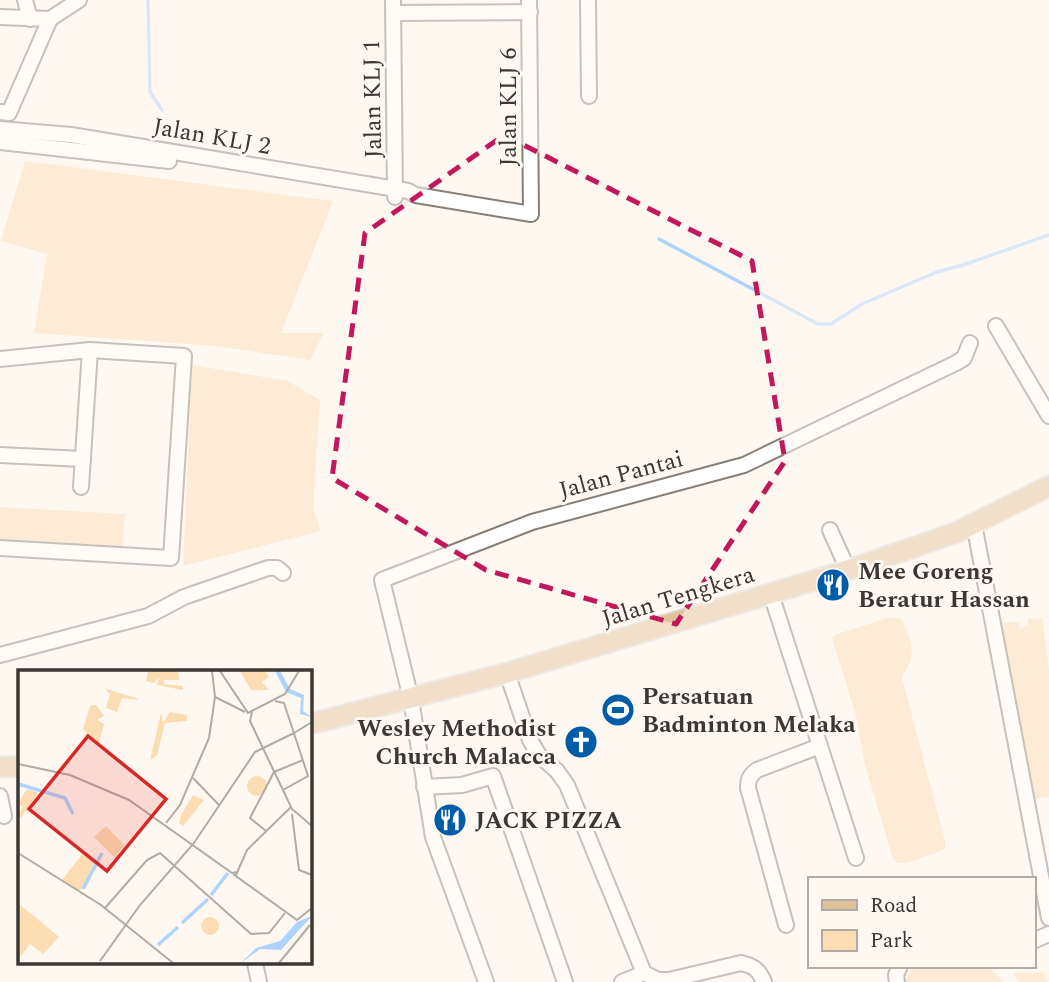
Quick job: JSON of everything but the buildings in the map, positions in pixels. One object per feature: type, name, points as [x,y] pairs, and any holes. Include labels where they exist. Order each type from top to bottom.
[{"type":"main road","name":"Jalan Tengkera","points":[[312,724],[508,673],[848,570],[933,542],[1049,486]]},
{"type":"main road","points":[[0,767],[18,766]]},
{"type":"street","points":[[26,0],[30,19]]},
{"type":"street","points":[[588,0],[589,96]]},
{"type":"street","points":[[0,112],[9,113],[50,19],[73,2]]},
{"type":"street","points":[[394,7],[530,6]]},
{"type":"street","name":"Jalan KLJ 6","points":[[530,6],[531,214]]},
{"type":"street","name":"Jalan KLJ 1","points":[[394,7],[395,193]]},
{"type":"street","points":[[0,18],[50,19]]},
{"type":"street","name":"Jalan KLJ 2","points":[[0,129],[71,135],[188,159],[395,193],[408,191],[416,195],[531,214]]},
{"type":"street","name":"Jalan KLJ 2","points":[[0,142],[188,159]]},
{"type":"street","points":[[996,326],[1049,416]]},
{"type":"street","name":"Jalan Pantai","points":[[411,699],[382,580],[532,522],[744,465],[957,363],[964,358],[970,343]]},
{"type":"street","points":[[81,487],[90,350]]},
{"type":"street","points":[[0,359],[90,350],[184,356],[171,558],[0,548]]},
{"type":"street","points":[[0,455],[83,459]]},
{"type":"street","points":[[974,524],[1049,918]]},
{"type":"street","points":[[830,530],[848,570]]},
{"type":"street","points":[[0,655],[148,616],[184,597],[268,568],[276,568],[283,573]]},
{"type":"street","points":[[771,594],[856,858]]},
{"type":"street","points":[[508,673],[530,740],[539,755],[557,771],[567,785],[644,973],[658,981],[669,980],[741,963],[752,965],[760,971],[764,982]]},
{"type":"street","points":[[411,699],[433,836],[486,982]]},
{"type":"street","points":[[786,925],[748,781],[751,774],[757,770],[820,746]]},
{"type":"street","points":[[424,787],[462,785],[493,776],[565,982]]},
{"type":"street","points":[[0,796],[4,816]]},
{"type":"street","points":[[255,964],[259,982]]},
{"type":"street","points":[[622,982],[644,973]]},
{"type":"highlighted area","points":[[504,135],[752,261],[785,461],[676,624],[486,570],[332,478],[365,233]]},
{"type":"green space","points":[[25,161],[333,201],[281,333],[324,333],[310,360],[216,346],[34,333],[47,254],[1,241]]},
{"type":"green space","points":[[192,365],[288,381],[320,400],[313,509],[321,531],[183,566]]},
{"type":"green space","points":[[0,507],[125,514],[122,550],[0,543]]},
{"type":"green space","points":[[888,618],[900,618],[910,639],[911,657],[902,678],[945,841],[945,848],[941,851],[907,863],[897,863],[892,856],[865,765],[856,716],[832,638]]},
{"type":"green space","points":[[1042,618],[1049,669],[1049,797],[1030,800],[1000,624],[1019,621],[1020,628],[1028,626],[1028,619]]},
{"type":"green space","points":[[990,968],[1004,982],[904,982],[911,970]]},
{"type":"green space","points":[[1043,972],[1048,982],[1019,982],[1012,973]]},
{"type":"waterway","points":[[148,0],[150,92],[162,110]]},
{"type":"waterway","points":[[659,239],[818,324],[831,324],[862,304],[937,272],[1049,235]]},
{"type":"place","name":"Mee Goreng Beratur Hassan","points":[[833,585]]},
{"type":"place","name":"Persatuan Badminton Melaka","points":[[618,710]]},
{"type":"place","name":"Wesley Methodist Church Malacca","points":[[581,742]]},
{"type":"place","name":"JACK PIZZA","points":[[450,820]]}]
